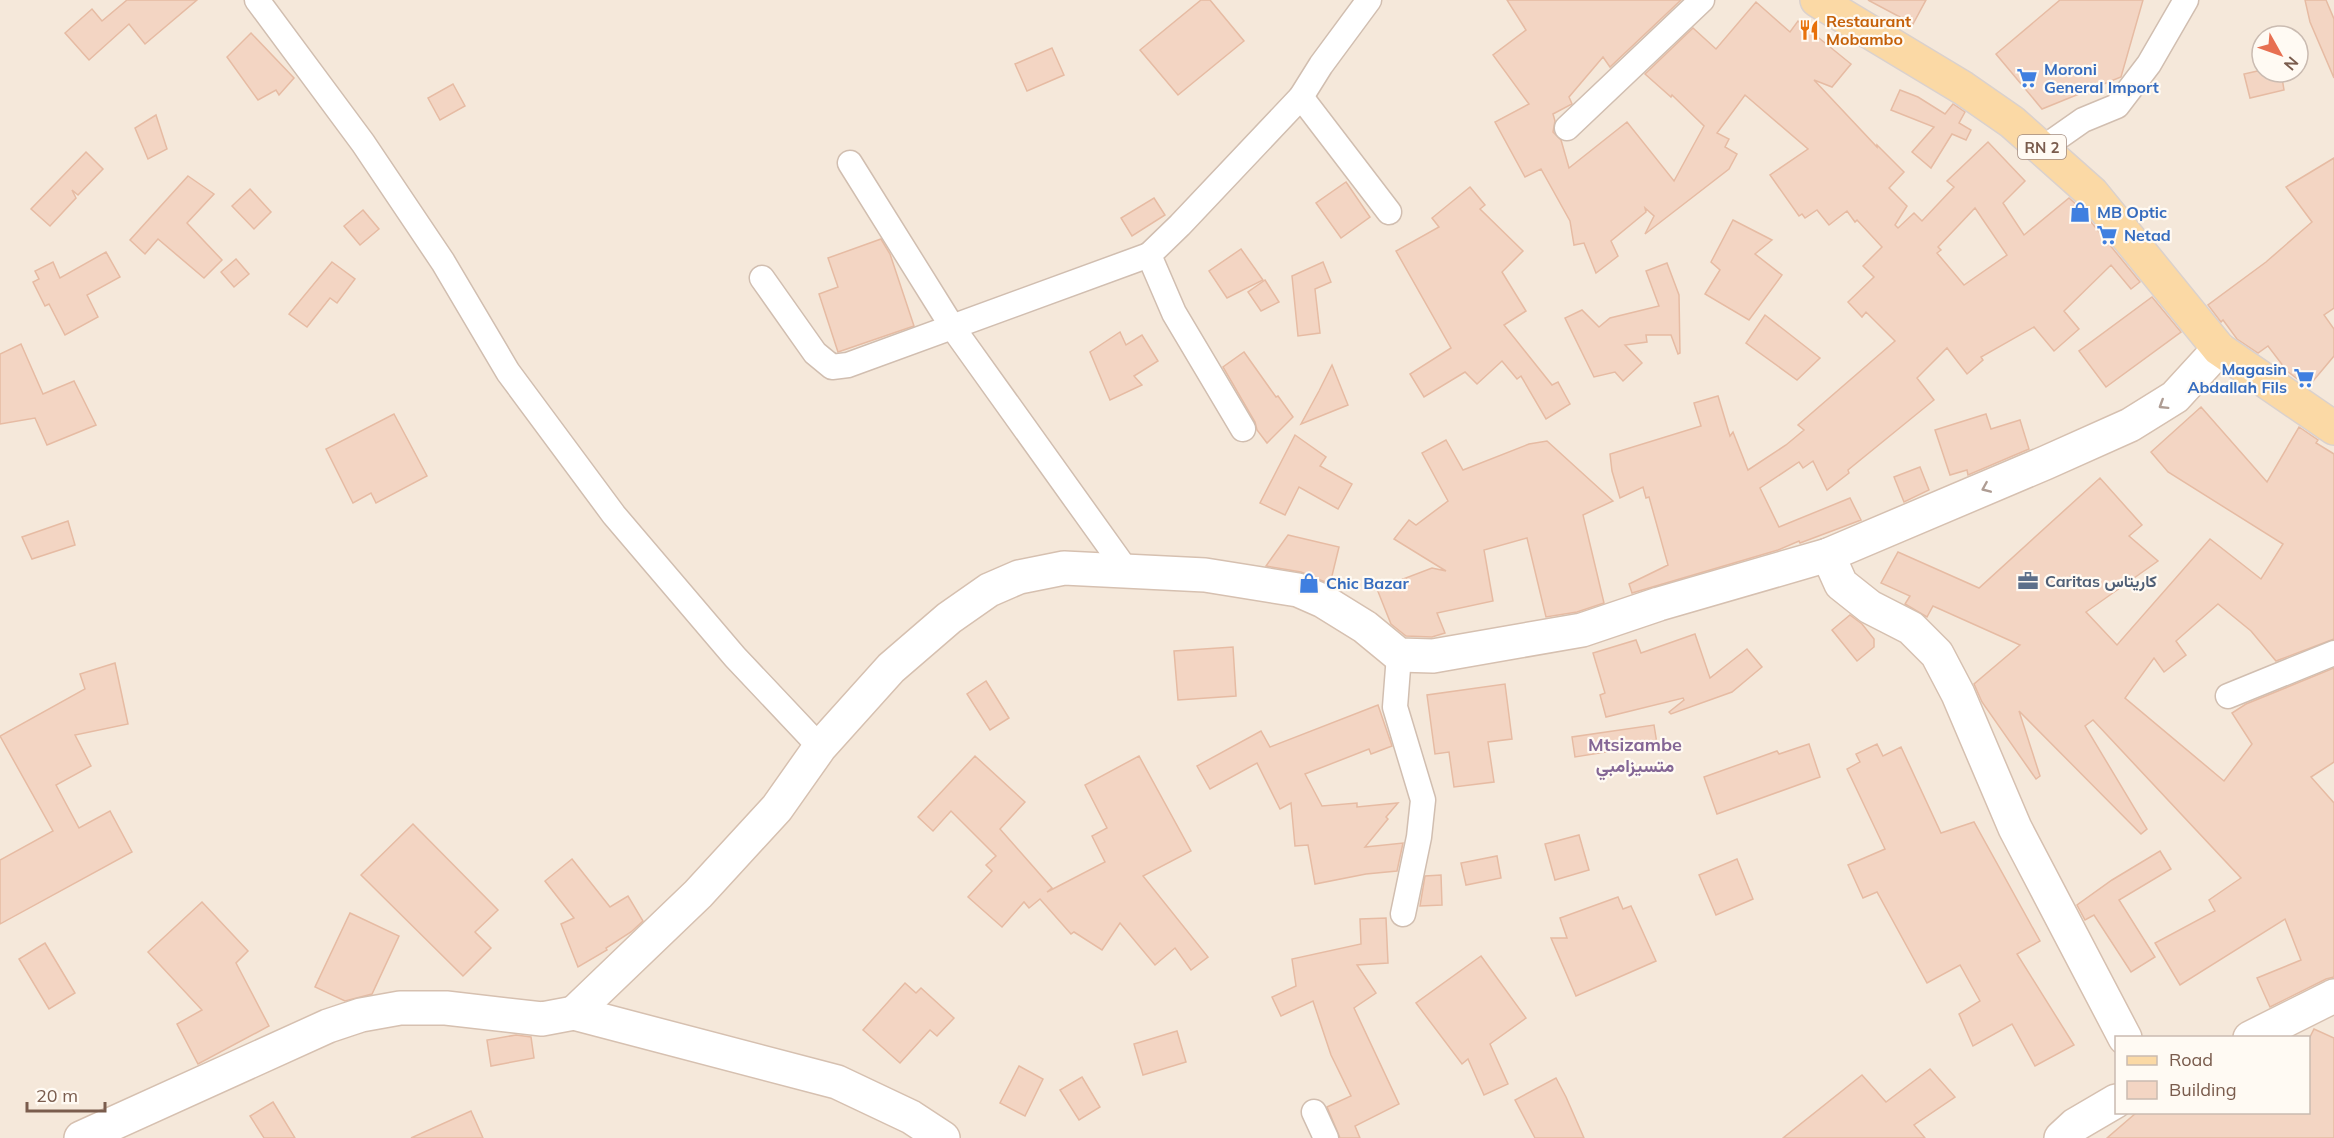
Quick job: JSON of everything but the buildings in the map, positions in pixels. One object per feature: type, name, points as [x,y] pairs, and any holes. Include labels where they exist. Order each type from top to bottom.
[{"type":"main road","name":"RN 2","points":[[1817,0],[1962,88],[2012,122],[2092,193],[2219,349],[2334,428]]},
{"type":"street","points":[[257,0],[363,143],[442,262],[508,372],[614,515],[735,657],[820,747]]},
{"type":"street","points":[[762,278],[815,353],[832,367],[848,365],[953,328],[1149,255],[1301,97],[1321,65],[1369,0]]},
{"type":"street","points":[[1567,128],[1702,0]]},
{"type":"street","points":[[2043,148],[2083,120],[2117,106],[2149,64],[2187,0]]},
{"type":"street","points":[[1301,97],[1389,212]]},
{"type":"street","points":[[850,164],[953,328],[1127,571]]},
{"type":"street","points":[[1149,255],[1174,313],[1243,429]]},
{"type":"street","points":[[574,1013],[698,894],[777,808],[820,747],[891,668],[949,618],[988,590],[1019,577],[1064,568],[1205,575],[1298,590],[1323,601],[1365,627],[1399,655],[1433,656],[1582,630],[1659,604],[1828,555],[2130,425],[2175,397],[2219,349]]},
{"type":"street","points":[[1828,555],[1841,584],[1870,607],[1911,628],[1937,654],[1958,694],[2015,828],[2124,1036]]},
{"type":"street","points":[[2228,696],[2334,653]]},
{"type":"street","points":[[1399,655],[1395,707],[1423,800],[1419,837],[1403,915]]},
{"type":"street","points":[[2254,1036],[2334,996]]},
{"type":"street","points":[[81,1138],[328,1026],[361,1015],[400,1008],[446,1008],[542,1019],[574,1013],[837,1082],[911,1118],[943,1138]]},
{"type":"street","points":[[2061,1138],[2075,1125],[2115,1102]]},
{"type":"street","points":[[1314,1112],[1326,1138]]},
{"type":"shaded area","points":[[0,0],[2334,0],[2334,1138],[0,1138]]},
{"type":"place","name":"Restaurant Mobambo","points":[[1809,30]]},
{"type":"place","name":"Moroni General Import","points":[[2027,78]]},
{"type":"place","name":"MB Optic","points":[[2080,212]]},
{"type":"place","name":"Netad","points":[[2107,235]]},
{"type":"place","name":"Magasin Abdallah Fils","points":[[2304,378]]},
{"type":"place","name":"Caritas كاريتاس","points":[[2028,581]]},
{"type":"place","name":"Chic Bazar","points":[[1309,583]]},
{"type":"district","name":"Mtsizambe متسيزامبي","points":[[1635,754]]}]
